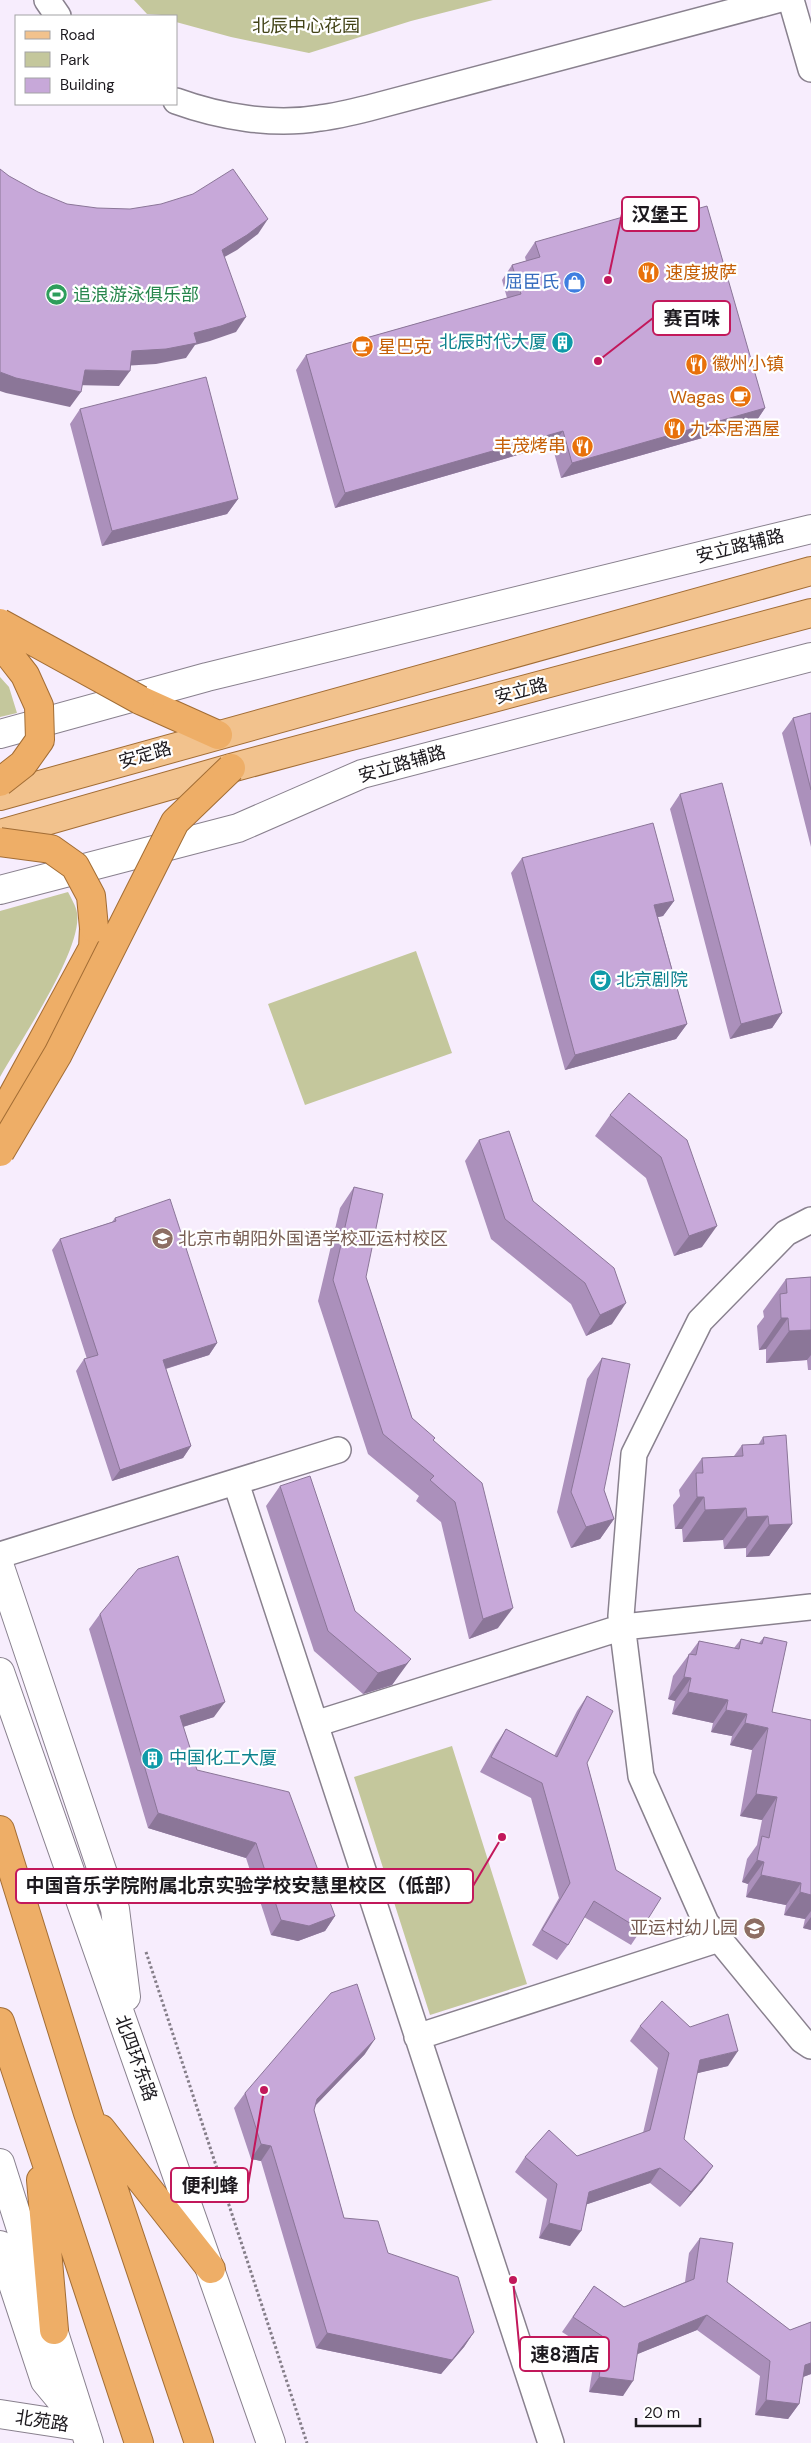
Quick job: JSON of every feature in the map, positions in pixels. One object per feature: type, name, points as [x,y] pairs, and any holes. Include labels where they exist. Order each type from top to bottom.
[{"type":"highway","points":[[0,623],[140,700],[218,735]]},
{"type":"highway","points":[[0,643],[25,675],[39,706],[40,740],[23,764],[0,782]]},
{"type":"highway","points":[[0,1152],[58,1054],[175,822],[231,768]]},
{"type":"highway","points":[[0,842],[51,848],[76,866],[91,896],[94,928],[93,948],[0,1119]]},
{"type":"highway","points":[[0,1830],[88,2113],[199,2443]]},
{"type":"highway","points":[[0,2022],[139,2443]]},
{"type":"highway","points":[[88,2113],[211,2270]]},
{"type":"highway","points":[[38,2136],[54,2330]]},
{"type":"main road","name":"安定路","points":[[0,796],[811,571]]},
{"type":"main road","name":"安立路","points":[[231,768],[811,613]]},
{"type":"main road","name":"安定路","points":[[0,834],[231,768]]},
{"type":"street","points":[[47,0],[57,15]]},
{"type":"street","points":[[178,102],[199,109],[268,120],[319,118],[369,108],[777,0]]},
{"type":"street","points":[[791,0],[811,69]]},
{"type":"street","name":"安立路辅路","points":[[0,734],[207,677],[811,529]]},
{"type":"street","name":"安立路辅路","points":[[0,890],[238,828],[362,774],[811,657]]},
{"type":"street","points":[[811,1220],[786,1233],[700,1320],[634,1454],[621,1616],[641,1776],[706,1923],[802,2040],[811,2046]]},
{"type":"street","points":[[0,1555],[338,1450]]},
{"type":"street","points":[[236,1483],[551,2443]]},
{"type":"street","points":[[0,1567],[115,1909],[134,2053]]},
{"type":"street","points":[[315,1724],[623,1626],[811,1607]]},
{"type":"street","name":"北四环东路","points":[[0,1672],[271,2443]]},
{"type":"street","points":[[417,2037],[720,1939]]},
{"type":"street","points":[[0,2163],[86,2435]]},
{"type":"street","points":[[0,2245],[45,2381],[86,2435]]},
{"type":"street","name":"北苑路","points":[[0,2414],[86,2435]]},
{"type":"path","points":[[144,1943],[307,2443]]},
{"type":"green space","name":"北辰中心花园","points":[[134,0],[493,0],[411,21],[309,53],[231,37],[178,23],[178,15],[147,14]]},
{"type":"green space","points":[[0,677],[9,687],[17,713],[0,717]]},
{"type":"green space","points":[[68,892],[77,913],[76,929],[70,949],[48,996],[0,1077],[0,911]]},
{"type":"green space","points":[[416,951],[452,1053],[305,1105],[268,1004]]},
{"type":"green space","points":[[452,1746],[527,1984],[430,2015],[354,1777]]},
{"type":"building","points":[[0,169],[38,192],[67,204],[97,208],[130,209],[161,204],[193,194],[233,169],[268,219],[247,235],[222,250],[246,317],[194,333],[197,343],[166,349],[132,351],[130,371],[85,370],[81,392],[16,378],[0,372]]},
{"type":"building","name":"北辰时代大厦","points":[[672,203],[675,215],[707,206],[765,408],[572,463],[563,431],[345,493],[306,355],[521,294],[512,265],[540,257],[535,242]]},
{"type":"building","points":[[206,377],[238,499],[112,531],[80,409]]},
{"type":"building","points":[[811,713],[811,790],[793,718]]},
{"type":"building","points":[[722,783],[782,1013],[741,1024],[680,794]]},
{"type":"building","name":"北京剧院","points":[[653,823],[674,901],[654,905],[687,1024],[575,1055],[522,858]]},
{"type":"building","points":[[629,1093],[687,1140],[717,1226],[689,1236],[661,1157],[610,1115]]},
{"type":"building","points":[[509,1131],[533,1201],[614,1268],[626,1303],[600,1315],[585,1283],[505,1219],[479,1140]]},
{"type":"building","points":[[354,1187],[383,1194],[366,1277],[412,1418],[435,1438],[433,1440],[482,1483],[513,1608],[483,1619],[455,1502],[430,1480],[434,1476],[383,1434],[333,1280]]},
{"type":"building","points":[[170,1199],[217,1343],[163,1360],[191,1446],[120,1470],[84,1359],[98,1355],[60,1239],[116,1221],[115,1218]]},
{"type":"building","points":[[811,1277],[811,1330],[789,1331],[788,1318],[781,1318],[780,1294],[787,1293],[786,1279]]},
{"type":"building","points":[[602,1358],[630,1364],[604,1490],[614,1519],[586,1527],[571,1492]]},
{"type":"building","points":[[786,1435],[792,1524],[769,1525],[768,1516],[747,1517],[746,1508],[705,1510],[704,1497],[697,1497],[696,1473],[703,1473],[702,1458],[743,1456],[742,1445],[764,1444],[763,1437]]},
{"type":"building","points":[[310,1476],[355,1611],[411,1659],[406,1664],[378,1673],[328,1631],[280,1486]]},
{"type":"building","name":"中国化工大厦","points":[[178,1556],[225,1702],[180,1716],[197,1770],[289,1792],[335,1916],[309,1926],[281,1920],[256,1843],[158,1813],[100,1614],[138,1569]]},
{"type":"building","points":[[764,1637],[787,1642],[772,1712],[811,1720],[811,1895],[800,1892],[801,1883],[761,1875],[764,1862],[757,1860],[762,1836],[769,1838],[777,1797],[756,1794],[768,1728],[745,1723],[747,1714],[726,1710],[728,1700],[688,1692],[691,1678],[684,1677],[689,1654],[696,1655],[699,1641],[739,1649],[741,1639],[762,1644]]},
{"type":"building","points":[[587,1696],[613,1711],[587,1763],[616,1870],[661,1898],[641,1930],[594,1901],[568,1945],[542,1930],[570,1883],[542,1783],[491,1757],[506,1729],[557,1757]]},
{"type":"building","points":[[357,1984],[375,2039],[317,2099],[314,2110],[344,2218],[378,2221],[388,2253],[458,2277],[474,2332],[452,2360],[327,2333],[271,2146],[261,2144],[245,2093],[331,1993]]},
{"type":"building","points":[[662,2001],[690,2027],[728,2014],[738,2051],[700,2060],[684,2139],[713,2166],[691,2192],[660,2168],[589,2192],[581,2231],[549,2223],[557,2184],[525,2157],[549,2130],[577,2156],[650,2130],[669,2053],[640,2026]]},
{"type":"building","points":[[700,2238],[733,2243],[727,2282],[790,2330],[811,2322],[811,2363],[805,2365],[799,2404],[766,2400],[770,2361],[707,2315],[639,2343],[633,2381],[599,2377],[605,2338],[573,2317],[594,2286],[624,2307],[694,2279]]},
{"type":"place","name":"速度披萨","points":[[649,273]]},
{"type":"place","name":"汉堡王","points":[[608,280]]},
{"type":"place","name":"屈臣氏","points":[[575,282]]},
{"type":"place","name":"追浪游泳俱乐部","points":[[57,295]]},
{"type":"place","name":"北辰时代大厦","points":[[563,342]]},
{"type":"place","name":"星巴克","points":[[362,347]]},
{"type":"place","name":"赛百味","points":[[598,361]]},
{"type":"place","name":"徽州小镇","points":[[696,364]]},
{"type":"place","name":"Wagas","points":[[741,397]]},
{"type":"place","name":"九本居酒屋","points":[[674,429]]},
{"type":"place","name":"丰茂烤串","points":[[582,446]]},
{"type":"place","name":"北京剧院","points":[[600,980]]},
{"type":"place","name":"北京市朝阳外国语学校亚运村校区","points":[[162,1239]]},
{"type":"place","name":"中国化工大厦","points":[[153,1758]]},
{"type":"place","name":"中国音乐学院附属北京实验学校安慧里校区（低部）","points":[[502,1837]]},
{"type":"place","name":"亚运村幼儿园","points":[[754,1928]]},
{"type":"place","name":"便利蜂","points":[[264,2090]]},
{"type":"place","name":"速8酒店","points":[[513,2280]]}]
